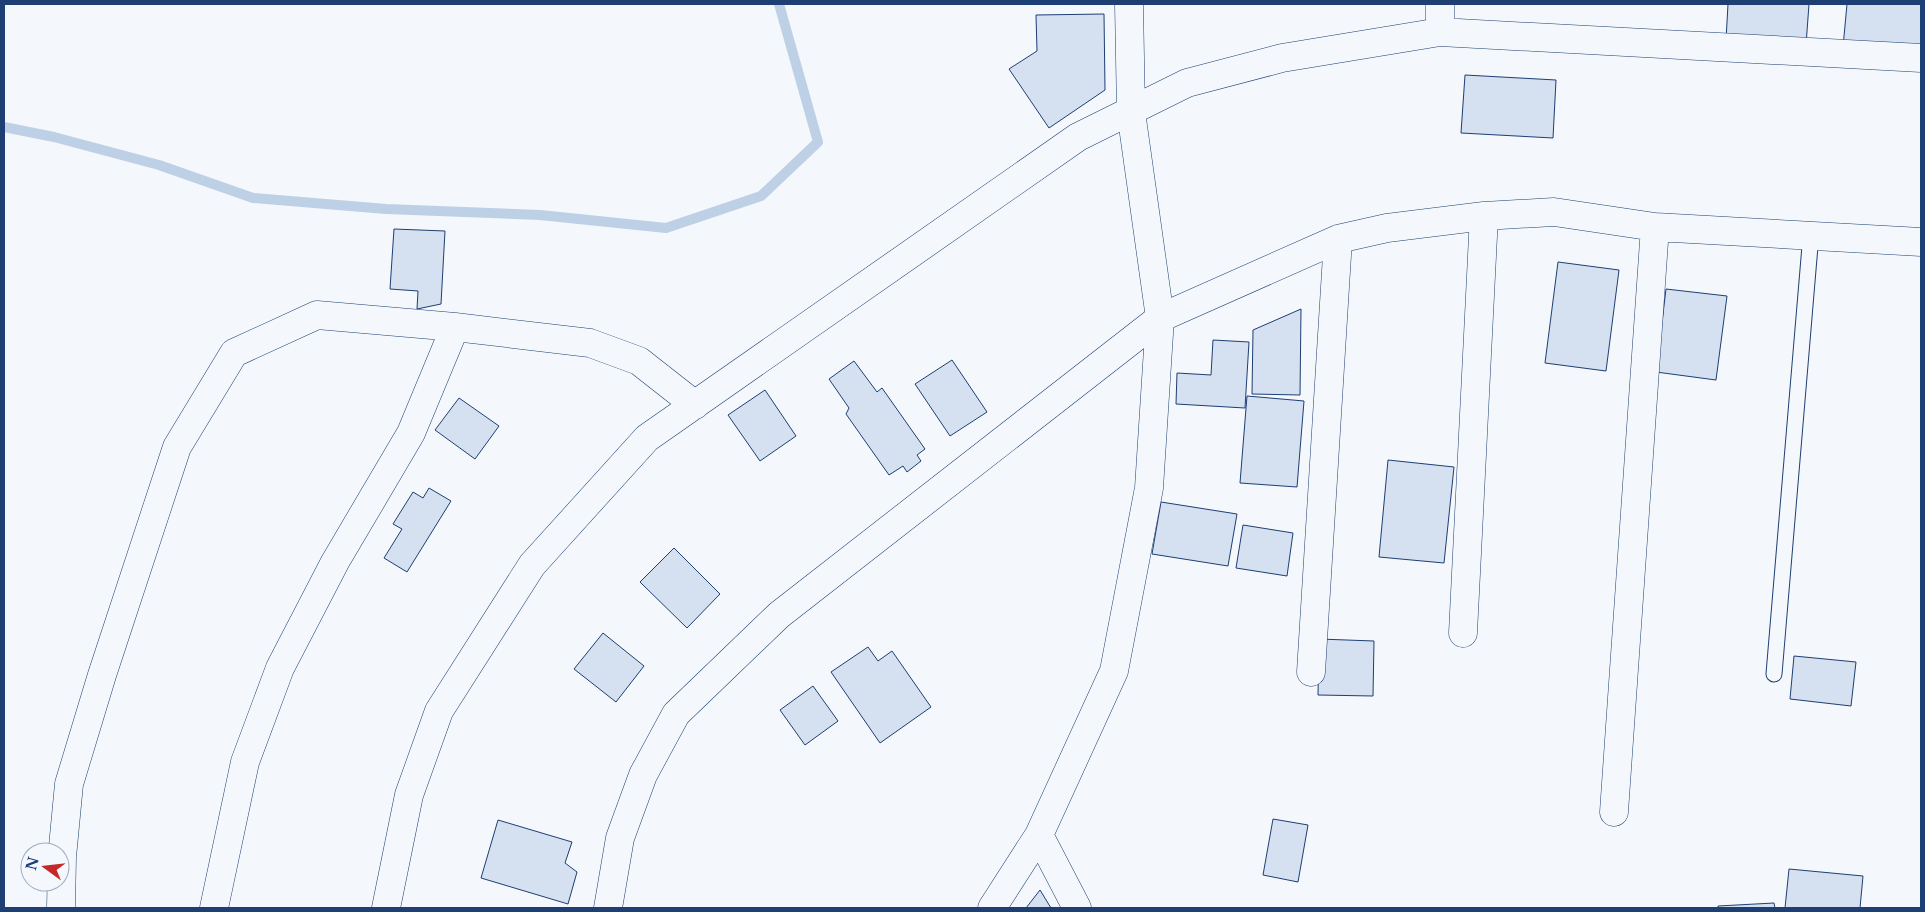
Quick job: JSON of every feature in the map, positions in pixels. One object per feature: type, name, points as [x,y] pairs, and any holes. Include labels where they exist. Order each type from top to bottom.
[{"type":"street","points":[[992,908],[1038,835],[1114,671],[1149,488],[1160,318],[1131,112],[1129,4]]},
{"type":"street","points":[[1440,4],[1440,32]]},
{"type":"street","points":[[386,908],[409,795],[438,711],[532,565],[647,438],[1078,137],[1187,83],[1282,58],[1440,32],[1921,58]]},
{"type":"street","points":[[608,908],[620,838],[643,775],[676,714],[779,615],[1160,318],[1338,239],[1387,228],[1484,216],[1554,212],[1655,227],[1811,234],[1921,242]]},
{"type":"street","points":[[1463,633],[1484,216]]},
{"type":"street","points":[[1614,812],[1655,227]]},
{"type":"street","points":[[1311,672],[1338,239]]},
{"type":"street","points":[[61,908],[62,857],[69,784],[102,675],[177,447],[234,353],[317,315],[590,343],[639,361],[695,405]]},
{"type":"street","points":[[214,908],[246,762],[280,668],[335,562],[411,433],[455,328]]},
{"type":"street","points":[[1038,835],[1077,908]]},
{"type":"lane","points":[[1774,674],[1811,234]]},
{"type":"building","points":[[1728,4],[1809,4],[1806,45],[1726,40]]},
{"type":"building","points":[[1847,4],[1921,4],[1921,54],[1843,47]]},
{"type":"building","points":[[1104,14],[1105,90],[1049,128],[1009,69],[1037,51],[1036,15]]},
{"type":"building","points":[[1465,75],[1556,80],[1553,138],[1461,133]]},
{"type":"building","points":[[394,229],[445,231],[441,304],[417,309],[418,291],[390,289]]},
{"type":"building","points":[[1558,262],[1619,270],[1606,371],[1545,363]]},
{"type":"building","points":[[1666,289],[1727,296],[1716,380],[1656,372]]},
{"type":"building","points":[[1301,309],[1300,395],[1252,394],[1253,330]]},
{"type":"building","points":[[1213,340],[1249,342],[1245,408],[1176,404],[1177,373],[1211,375]]},
{"type":"building","points":[[952,360],[987,412],[950,436],[915,384]]},
{"type":"building","points":[[854,361],[877,392],[882,388],[925,449],[917,455],[921,461],[907,472],[903,466],[889,475],[846,414],[849,408],[829,379]]},
{"type":"building","points":[[765,390],[796,436],[760,461],[728,415]]},
{"type":"building","points":[[1247,396],[1304,401],[1297,487],[1240,483]]},
{"type":"building","points":[[459,398],[499,426],[475,459],[435,430]]},
{"type":"building","points":[[1388,460],[1454,467],[1444,563],[1379,557]]},
{"type":"building","points":[[429,488],[451,501],[407,572],[384,558],[402,529],[393,524],[413,492],[423,498]]},
{"type":"building","points":[[1161,502],[1237,514],[1228,566],[1152,554]]},
{"type":"building","points":[[1243,525],[1293,533],[1287,576],[1236,568]]},
{"type":"building","points":[[674,548],[720,594],[687,628],[640,582]]},
{"type":"building","points":[[603,633],[644,666],[616,702],[574,669]]},
{"type":"building","points":[[1319,639],[1374,641],[1373,696],[1318,695]]},
{"type":"building","points":[[868,647],[878,661],[892,651],[931,707],[880,743],[831,672]]},
{"type":"building","points":[[1794,656],[1856,662],[1851,706],[1790,699]]},
{"type":"building","points":[[813,686],[838,721],[805,745],[780,710]]},
{"type":"building","points":[[1273,819],[1308,825],[1298,882],[1263,875]]},
{"type":"building","points":[[498,820],[572,842],[565,863],[577,872],[568,904],[481,878]]},
{"type":"building","points":[[1789,869],[1863,876],[1860,908],[1785,908]]},
{"type":"building","points":[[1040,890],[1051,908],[1026,908]]},
{"type":"building","points":[[1774,903],[1775,908],[1718,908],[1718,906]]},
{"type":"waterway","points":[[4,127],[54,137],[159,165],[253,198],[386,209],[540,215],[666,228],[761,196],[818,142],[779,4]]}]
